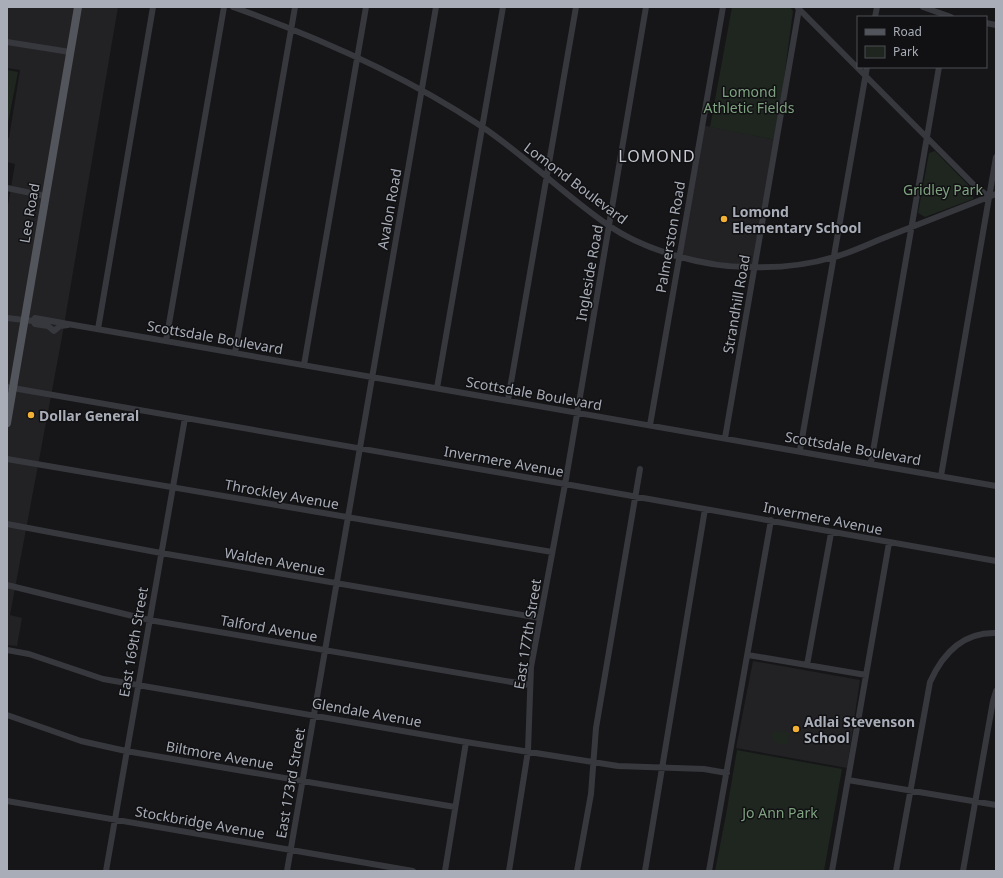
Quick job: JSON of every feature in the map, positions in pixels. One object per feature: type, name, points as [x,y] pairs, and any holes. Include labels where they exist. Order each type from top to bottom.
[{"type":"main road","name":"Lee Road","points":[[7,423],[10,388],[29,320],[45,196],[78,7]]},
{"type":"street","points":[[98,329],[153,7]]},
{"type":"street","points":[[166,341],[224,7]]},
{"type":"street","name":"Lomond Boulevard","points":[[233,7],[291,28],[357,56],[423,90],[482,127],[609,226],[644,244],[678,255],[714,264],[754,267],[791,265],[833,258],[996,194]]},
{"type":"street","points":[[235,353],[295,7]]},
{"type":"street","points":[[304,365],[366,7]]},
{"type":"street","name":"Avalon Road","points":[[366,414],[423,90],[436,7]]},
{"type":"street","points":[[437,388],[503,7]]},
{"type":"street","points":[[508,400],[576,7]]},
{"type":"street","name":"Ingleside Road","points":[[571,449],[646,7]]},
{"type":"street","name":"Palmerston Road","points":[[650,425],[678,255],[723,7]]},
{"type":"street","points":[[923,7],[946,16]]},
{"type":"street","points":[[798,8],[857,68]]},
{"type":"street","name":"Strandhill Road","points":[[725,438],[798,8]]},
{"type":"street","points":[[7,42],[70,52]]},
{"type":"street","points":[[857,68],[974,185],[989,197]]},
{"type":"street","points":[[800,450],[867,68]]},
{"type":"street","points":[[871,463],[939,68]]},
{"type":"street","points":[[941,476],[996,157]]},
{"type":"street","points":[[7,188],[45,196]]},
{"type":"street","name":"Scottsdale Boulevard","points":[[7,318],[29,320],[36,318],[577,413],[800,450],[996,486]]},
{"type":"street","name":"Scottsdale Boulevard","points":[[29,320],[35,324],[48,326],[54,331],[60,326],[68,324]]},
{"type":"street","name":"Invermere Avenue","points":[[10,388],[636,496],[771,520],[831,533],[996,562]]},
{"type":"street","name":"East 173rd Street","points":[[287,871],[366,414]]},
{"type":"street","name":"East 169th Street","points":[[106,871],[185,418]]},
{"type":"street","name":"East 177th Street","points":[[509,871],[528,751],[529,685],[571,449]]},
{"type":"street","name":"Throckley Avenue","points":[[7,459],[552,552]]},
{"type":"street","points":[[577,871],[591,794],[592,762],[601,698],[640,469]]},
{"type":"street","points":[[645,871],[705,509]]},
{"type":"street","points":[[709,871],[771,520]]},
{"type":"street","name":"Walden Avenue","points":[[7,524],[161,553],[540,618]]},
{"type":"street","points":[[807,665],[831,533]]},
{"type":"street","points":[[832,871],[890,543]]},
{"type":"street","name":"Talford Avenue","points":[[7,585],[149,620],[529,685]]},
{"type":"street","points":[[896,871],[930,682],[937,665],[957,643],[984,633],[996,633]]},
{"type":"street","name":"Glendale Avenue","points":[[7,650],[29,654],[104,679],[466,742],[618,766],[662,769],[704,769],[727,773]]},
{"type":"street","points":[[748,655],[866,675]]},
{"type":"street","points":[[962,871],[996,691]]},
{"type":"street","name":"Biltmore Avenue","points":[[7,716],[81,741],[126,751],[455,807]]},
{"type":"street","points":[[445,871],[466,742]]},
{"type":"street","points":[[848,780],[910,792],[996,805]]},
{"type":"street","name":"Stockbridge Avenue","points":[[7,801],[413,871]]},
{"type":"shaded area","points":[[7,7],[118,7],[62,337],[10,615],[22,618],[17,646],[7,645],[7,211],[15,164],[7,162],[7,138],[9,138],[20,70],[7,68]]},
{"type":"shaded area","points":[[702,125],[776,140],[754,267],[683,257],[680,250]]},
{"type":"shaded area","name":"Adlai Stevenson School","points":[[753,661],[860,680],[847,768],[736,748]]},
{"type":"green space","name":"Lomond Athletic Fields","points":[[732,7],[790,7],[793,11],[776,140],[710,127]]},
{"type":"green space","points":[[7,70],[18,72],[7,128]]},
{"type":"green space","name":"Gridley Park","points":[[935,151],[974,191],[973,199],[925,217],[918,213],[929,153]]},
{"type":"green space","points":[[775,731],[787,732],[789,734],[788,745],[777,743],[773,740],[771,735]]},
{"type":"green space","name":"Jo Ann Park","points":[[737,750],[842,769],[824,871],[715,871]]},
{"type":"place","name":"Lomond Elementary School","points":[[724,219]]},
{"type":"place","name":"Dollar General","points":[[31,415]]},
{"type":"place","name":"Adlai Stevenson School","points":[[796,729]]},
{"type":"district","name":"LOMOND","points":[[657,156]]}]
